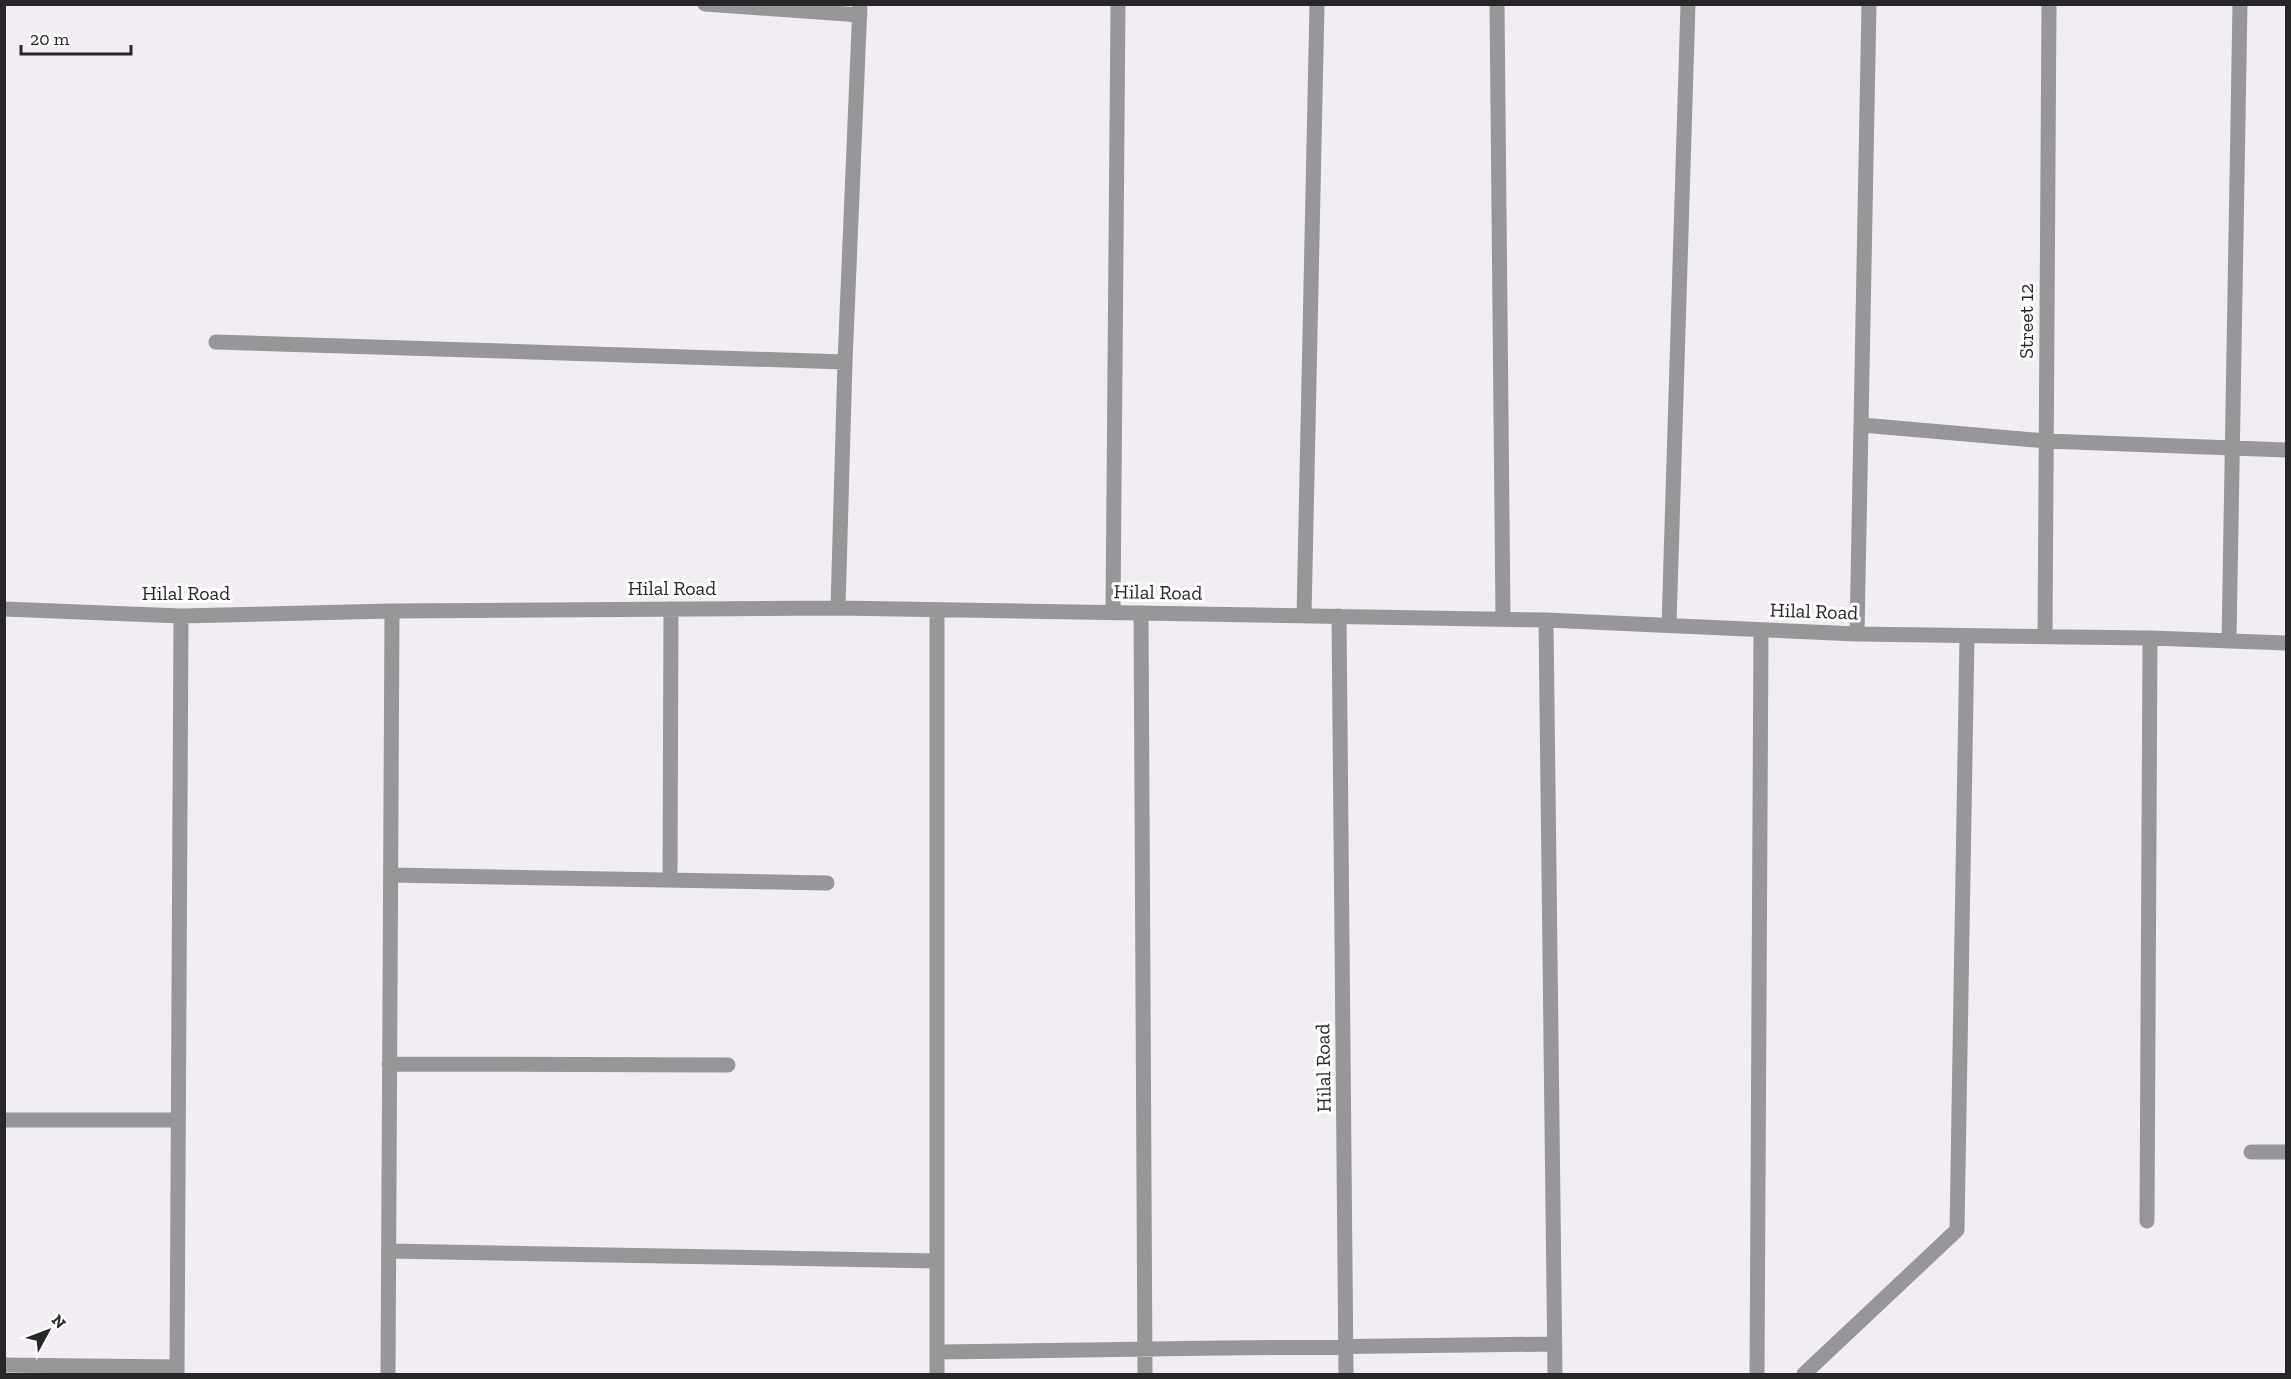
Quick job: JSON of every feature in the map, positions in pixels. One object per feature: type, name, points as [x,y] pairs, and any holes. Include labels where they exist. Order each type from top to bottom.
[{"type":"street","points":[[705,4],[860,10],[845,362],[838,608]]},
{"type":"street","points":[[1113,613],[1118,4]]},
{"type":"street","points":[[1304,616],[1317,4]]},
{"type":"street","points":[[1497,4],[1503,619]]},
{"type":"street","points":[[1669,625],[1688,4]]},
{"type":"street","points":[[1857,634],[1869,4]]},
{"type":"street","name":"Street 12","points":[[2045,637],[2049,4]]},
{"type":"street","points":[[2229,641],[2240,4]]},
{"type":"street","points":[[216,342],[845,362]]},
{"type":"street","points":[[1862,425],[2046,441],[2286,450]]},
{"type":"street","name":"Hilal Road","points":[[4,609],[182,616],[838,608],[1546,620],[1857,634],[2150,638],[2286,643]]},
{"type":"street","points":[[670,879],[671,609]]},
{"type":"street","points":[[937,611],[937,1374]]},
{"type":"street","points":[[388,1374],[392,612]]},
{"type":"street","points":[[1141,613],[1145,1374]]},
{"type":"street","points":[[4,1365],[177,1370],[182,616]]},
{"type":"street","name":"Hilal Road","points":[[1339,616],[1346,1374]]},
{"type":"street","points":[[1546,620],[1554,1374]]},
{"type":"street","points":[[1757,1374],[1761,630]]},
{"type":"street","points":[[1804,1374],[1957,1230],[1967,636]]},
{"type":"street","points":[[2147,1221],[2150,638]]},
{"type":"street","points":[[391,875],[827,883]]},
{"type":"street","points":[[390,1064],[728,1065]]},
{"type":"street","points":[[4,1120],[178,1120]]},
{"type":"street","points":[[2251,1152],[2286,1152]]},
{"type":"street","points":[[389,1251],[937,1262]]},
{"type":"street","points":[[937,1352],[1555,1344]]}]
